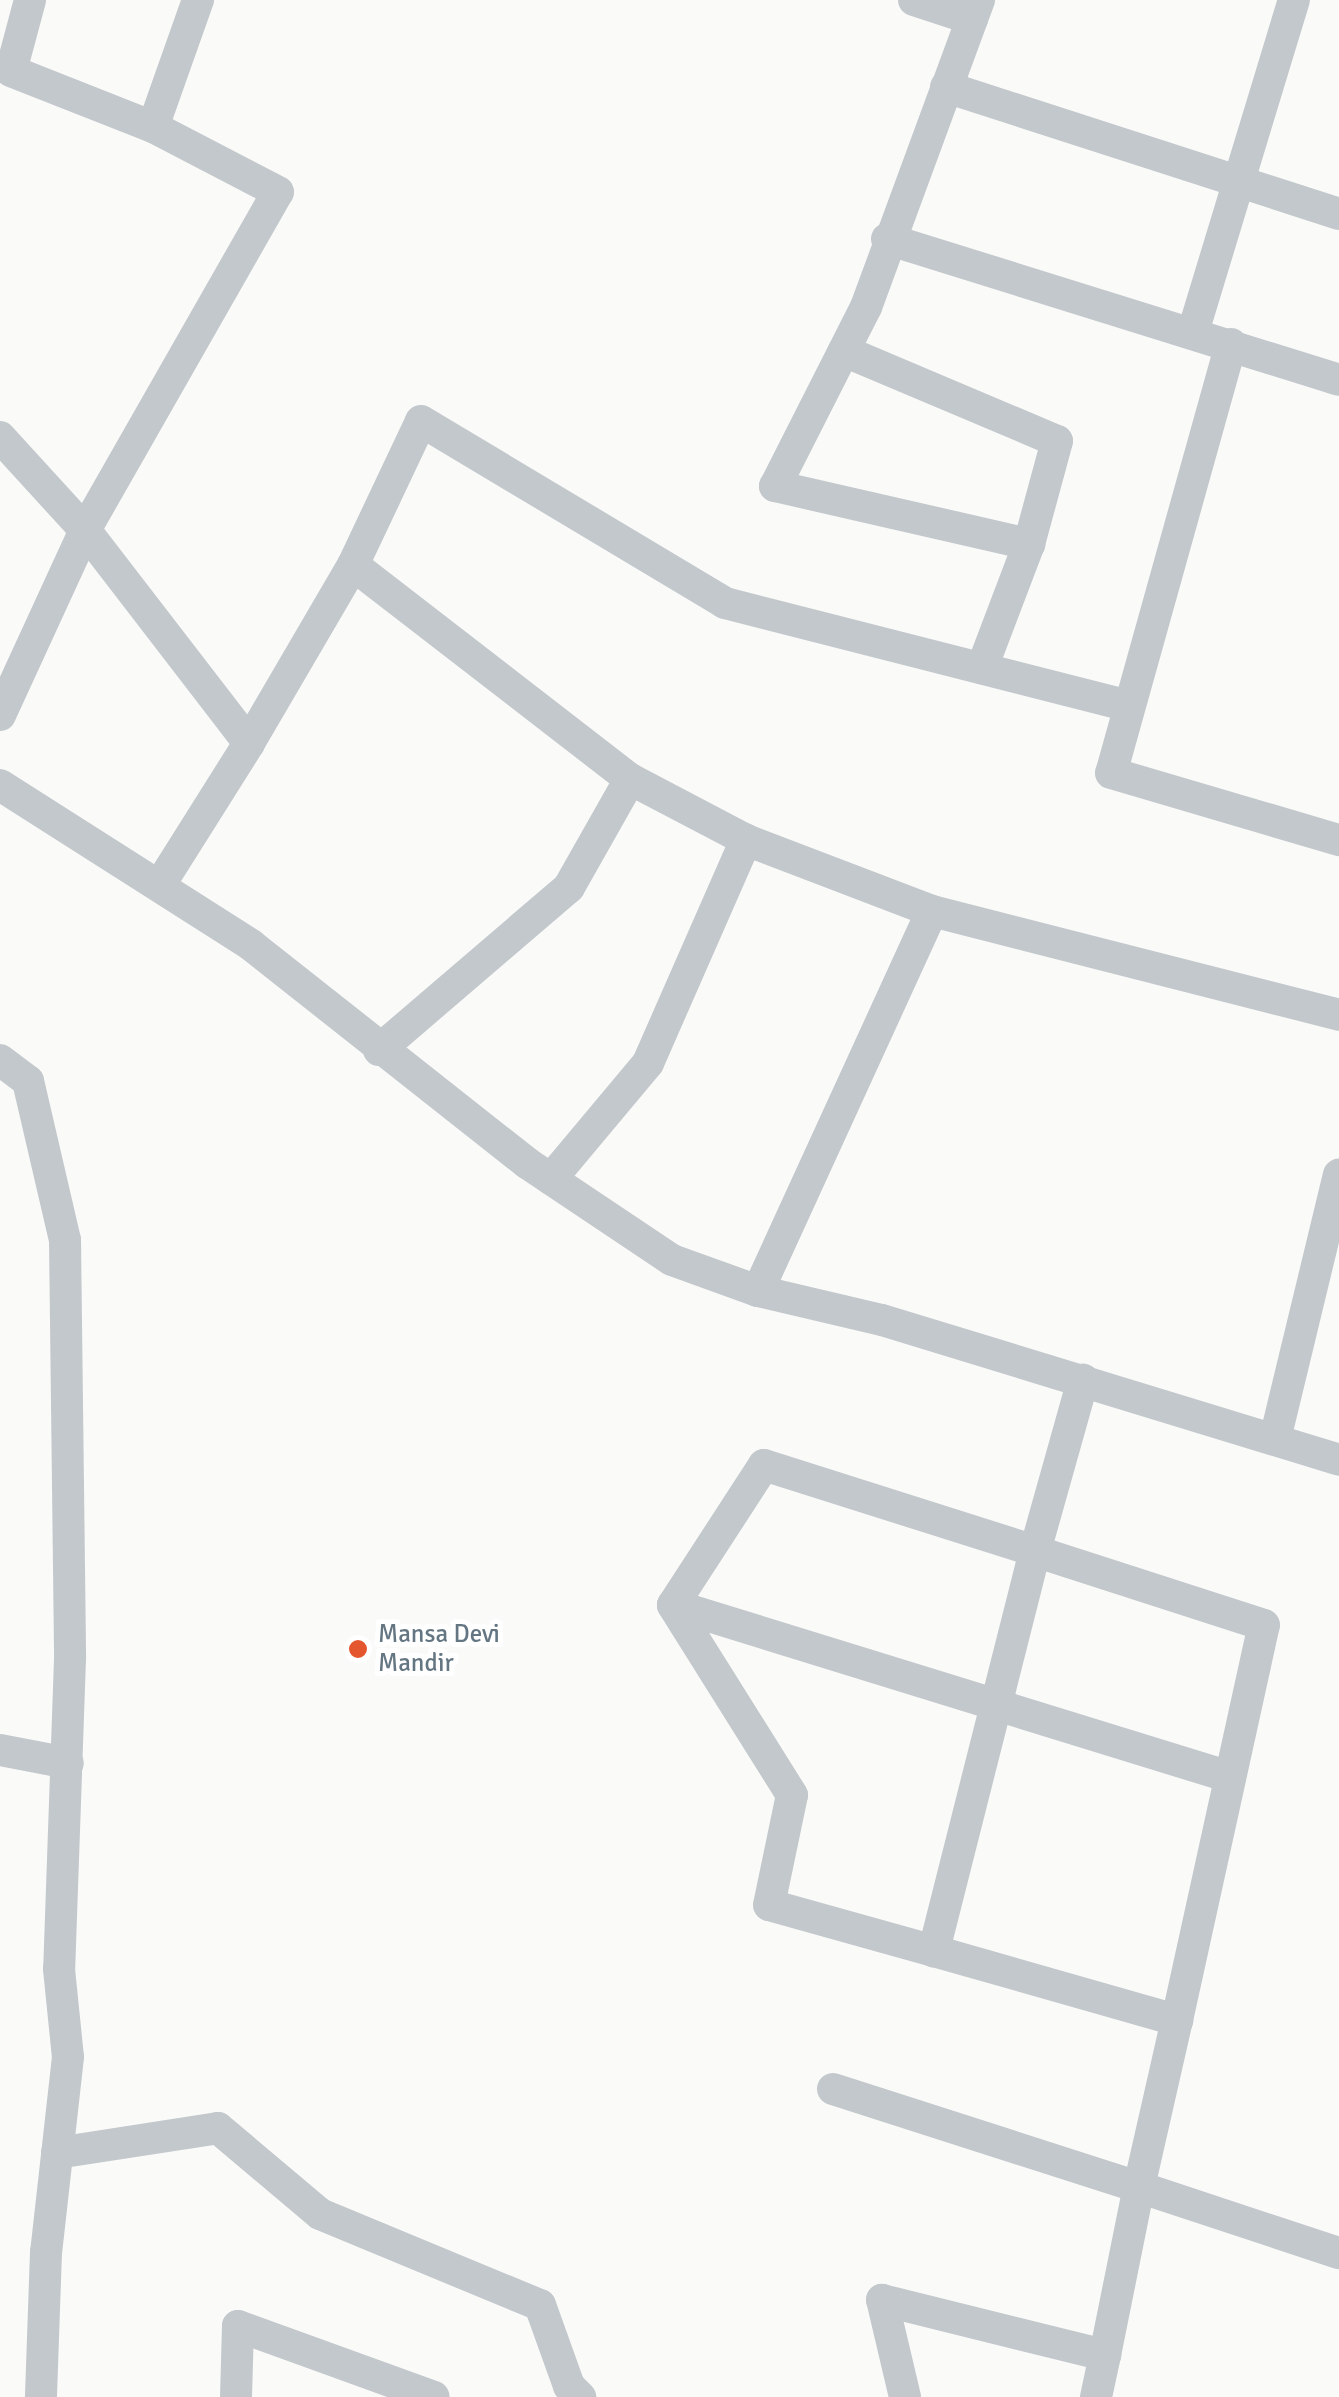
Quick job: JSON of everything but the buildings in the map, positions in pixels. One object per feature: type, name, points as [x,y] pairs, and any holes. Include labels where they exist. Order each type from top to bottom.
[{"type":"street","points":[[0,714],[86,530],[278,192],[152,127],[11,71],[30,0]]},
{"type":"street","points":[[152,127],[198,0]]},
{"type":"street","points":[[914,0],[976,10],[844,352],[774,486],[1028,544]]},
{"type":"street","points":[[1193,332],[1294,0]]},
{"type":"street","points":[[946,87],[1339,214]]},
{"type":"street","points":[[888,239],[1339,380]]},
{"type":"street","points":[[1230,344],[1126,705],[1111,772],[1339,840]]},
{"type":"street","points":[[844,352],[1057,441],[1028,544],[982,668]]},
{"type":"street","points":[[160,883],[353,565],[421,421],[725,603],[1126,705]]},
{"type":"street","points":[[0,437],[86,530],[249,742]]},
{"type":"street","points":[[353,565],[630,779],[746,840],[932,911],[1339,1016]]},
{"type":"street","points":[[379,1050],[568,887],[630,779]]},
{"type":"street","points":[[0,785],[160,883],[250,944],[379,1050],[551,1179],[672,1260],[758,1291],[1083,1380],[1339,1460]]},
{"type":"street","points":[[551,1179],[648,1063],[746,840]]},
{"type":"street","points":[[758,1291],[932,911]]},
{"type":"street","points":[[0,1060],[28,1080],[65,1240],[68,1762],[59,1969],[68,2057],[57,2154],[41,2397]]},
{"type":"street","points":[[1274,1439],[1339,1175]]},
{"type":"street","points":[[934,1950],[1035,1551],[1083,1380]]},
{"type":"street","points":[[673,1605],[764,1465],[1264,1625],[1096,2397]]},
{"type":"street","points":[[673,1605],[1230,1777]]},
{"type":"street","points":[[673,1605],[792,1795],[769,1905],[1176,2020]]},
{"type":"street","points":[[0,1750],[68,1762]]},
{"type":"street","points":[[833,2089],[1339,2253]]},
{"type":"street","points":[[57,2154],[218,2128],[320,2214],[540,2305],[570,2386],[580,2397]]},
{"type":"street","points":[[904,2397],[882,2300],[1105,2356]]},
{"type":"street","points":[[236,2397],[238,2326],[434,2397]]},
{"type":"place","name":"Mansa Devi Mandir","points":[[358,1649]]}]
